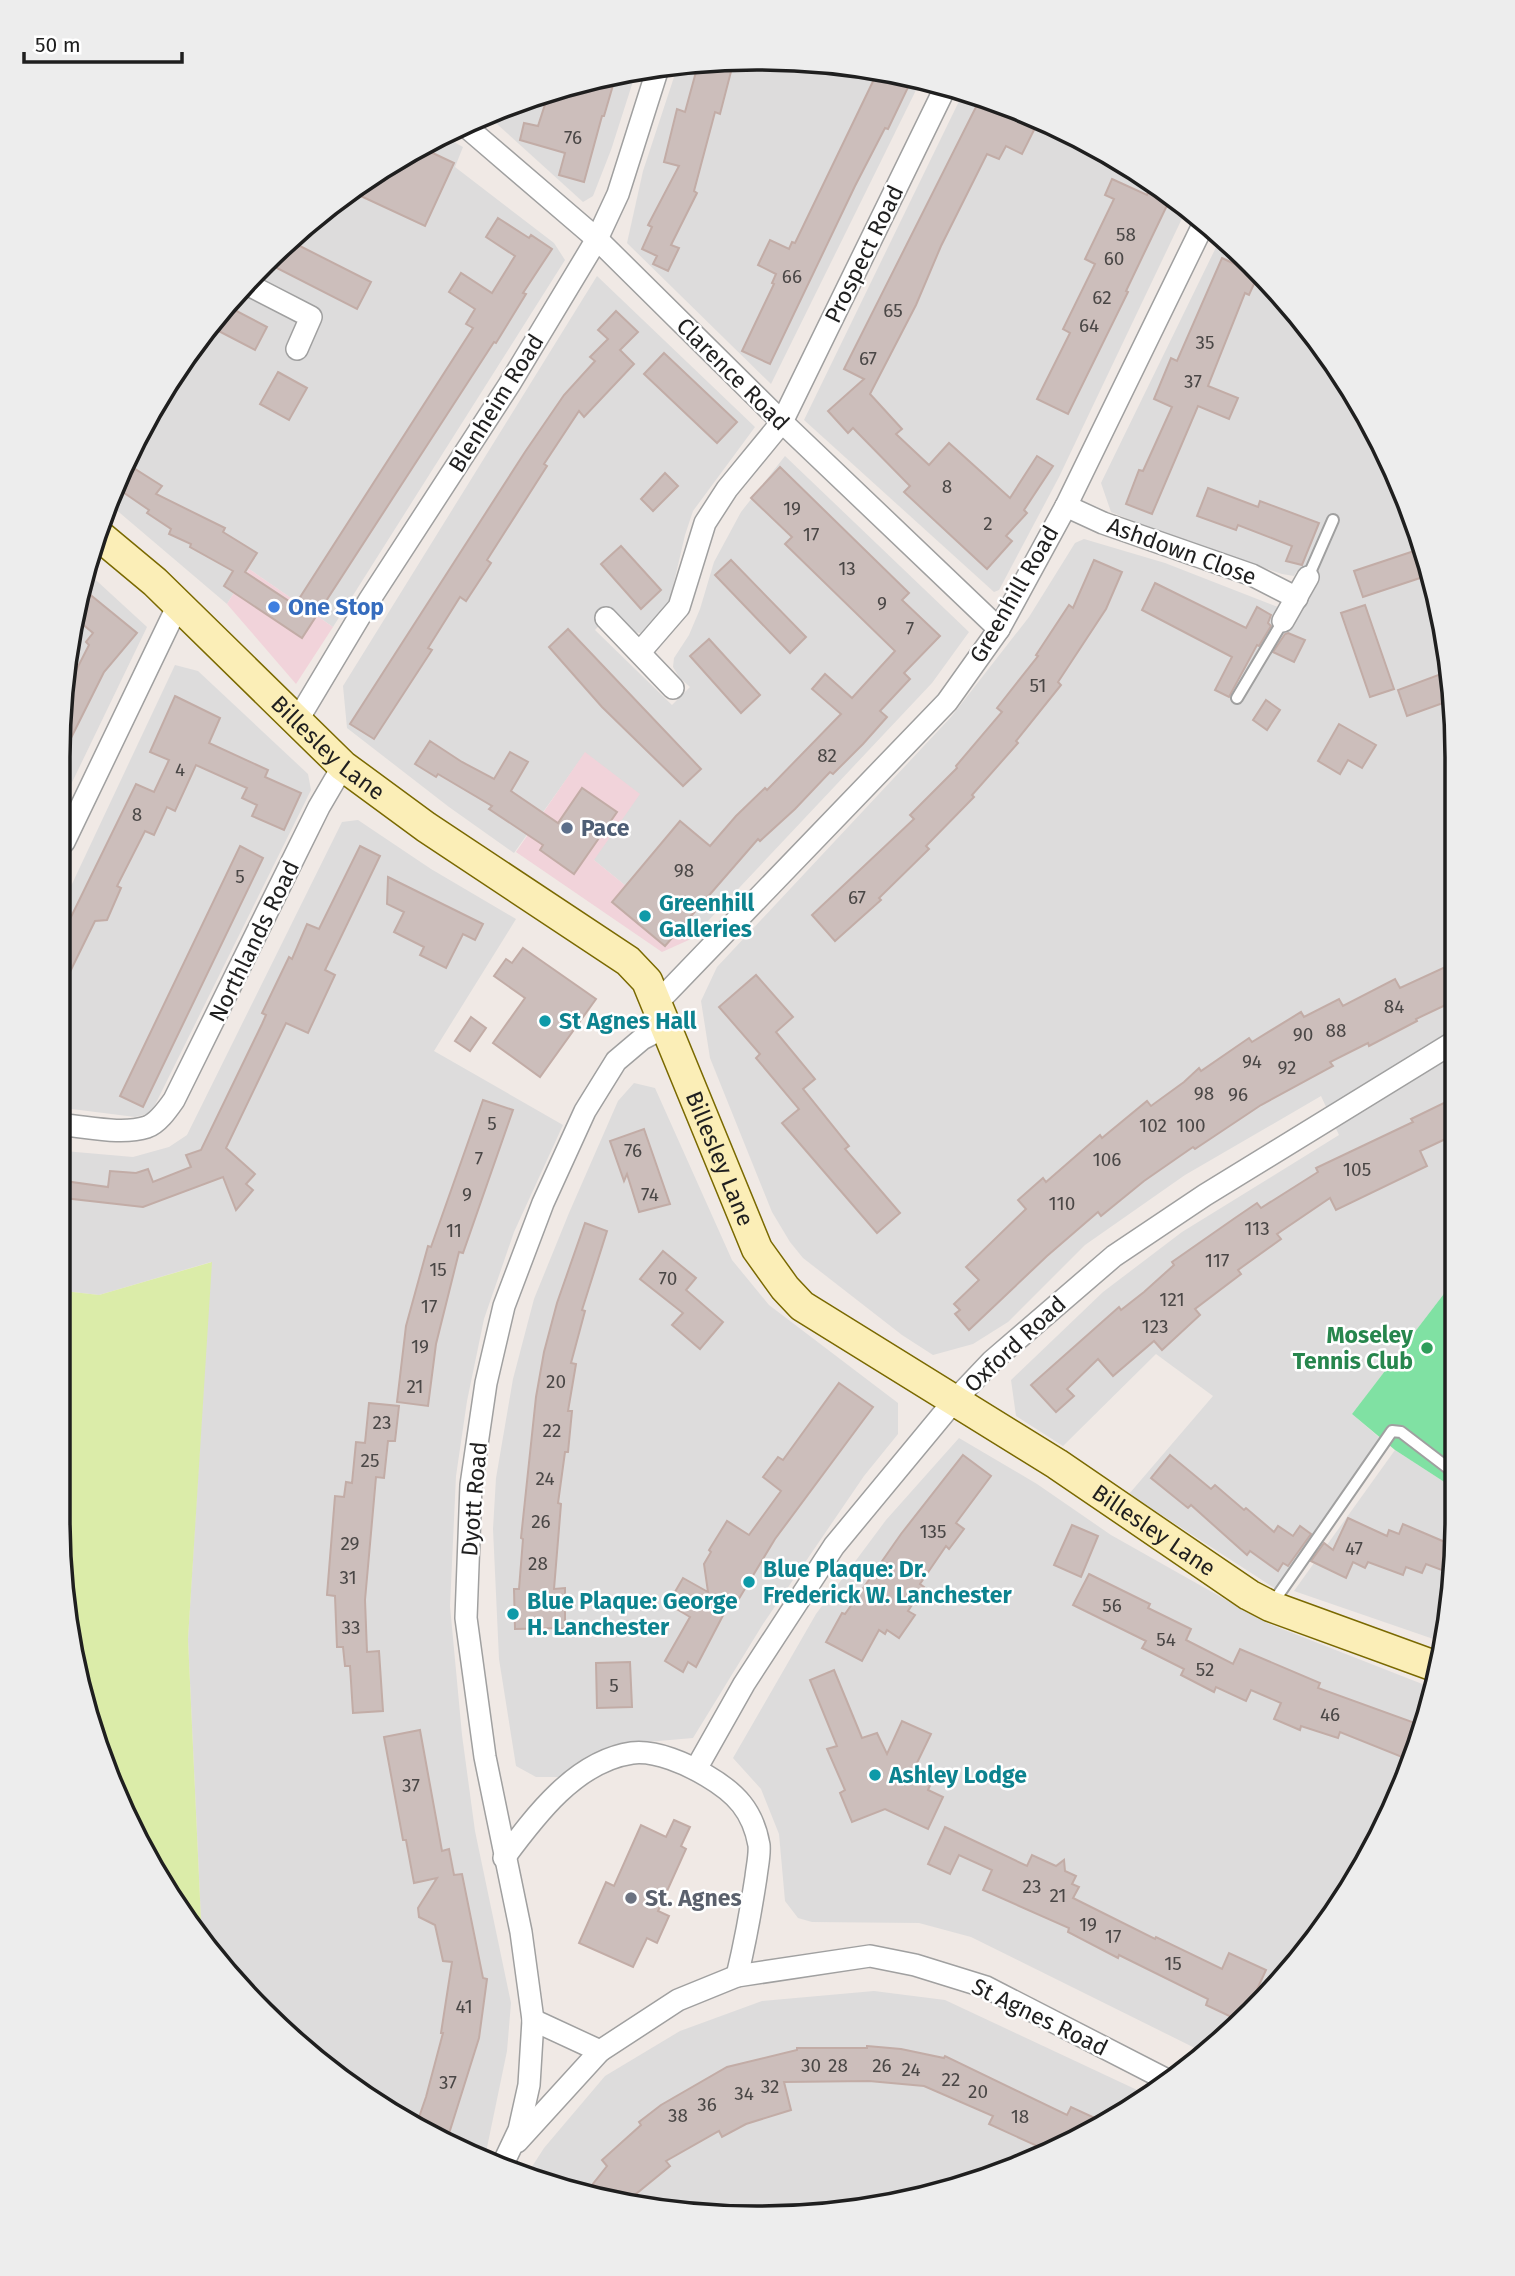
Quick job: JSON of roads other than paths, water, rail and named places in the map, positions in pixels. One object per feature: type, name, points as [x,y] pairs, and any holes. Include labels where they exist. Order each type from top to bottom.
[{"type":"street","name":"Blenheim Road","points":[[297,721],[370,599],[509,385],[597,239],[618,194],[654,78]]},
{"type":"street","name":"Prospect Road","points":[[640,652],[679,607],[705,523],[727,489],[782,422],[942,95]]},
{"type":"street","name":"Clarence Road","points":[[472,132],[597,239],[782,422],[999,629]]},
{"type":"street","name":"Greenhill Road","points":[[662,1014],[947,702],[999,629],[1066,506],[1200,232]]},
{"type":"street","points":[[255,288],[311,317],[298,349]]},
{"type":"street","name":"Ashdown Close","points":[[1066,506],[1103,523],[1252,575],[1297,598]]},
{"type":"street","name":"Billesley Lane","points":[[105,540],[155,582],[343,766],[426,827],[628,961],[647,981],[757,1250],[785,1289],[802,1306],[1057,1465],[1249,1595],[1270,1606],[1429,1664]]},
{"type":"street","points":[[1283,621],[1308,577]]},
{"type":"street","points":[[70,830],[178,605]]},
{"type":"street","points":[[606,618],[673,688]]},
{"type":"street","name":"Northlands Road","points":[[70,1125],[128,1130],[149,1127],[163,1115],[196,1059],[319,807],[343,766]]},
{"type":"street","name":"Dyott Road","points":[[533,2020],[521,1932],[485,1757],[466,1618],[471,1485],[486,1383],[504,1306],[543,1203],[585,1111],[616,1060],[642,1039],[662,1014]]},
{"type":"street","name":"Oxford Road","points":[[696,1769],[744,1684],[834,1546],[954,1401],[992,1361],[1114,1256],[1216,1188],[1445,1048]]},
{"type":"street","points":[[504,1858],[528,1825],[565,1789],[604,1759],[634,1752],[661,1756],[696,1769],[738,1797],[752,1821],[759,1848],[750,1921],[737,1976]]},
{"type":"street","name":"St Agnes Road","points":[[506,2158],[600,2051],[678,2000],[737,1976],[870,1955],[915,1965],[986,1987],[1159,2076]]},
{"type":"street","points":[[533,2020],[600,2051]]},
{"type":"street","name":"St Agnes Road","points":[[505,2158],[519,2130],[529,2085],[533,2020]]},
{"type":"lane","points":[[1308,577],[1334,520]]},
{"type":"lane","points":[[1237,698],[1283,621]]},
{"type":"lane","points":[[1270,1606],[1392,1431],[1401,1432],[1445,1466]]},
{"type":"place","name":"One Stop","points":[[274,607]]},
{"type":"place","name":"Pace","points":[[567,828]]},
{"type":"place","name":"Greenhill Galleries","points":[[645,916]]},
{"type":"place","name":"St Agnes Hall","points":[[545,1021]]},
{"type":"place","name":"Moseley Tennis Club","points":[[1427,1348]]},
{"type":"place","name":"Blue Plaque: Dr. Frederick W. Lanchester","points":[[749,1582]]},
{"type":"place","name":"Blue Plaque: George H. Lanchester","points":[[513,1614]]},
{"type":"place","name":"Ashley Lodge","points":[[875,1775]]},
{"type":"place","name":"St. Agnes","points":[[631,1898]]}]
